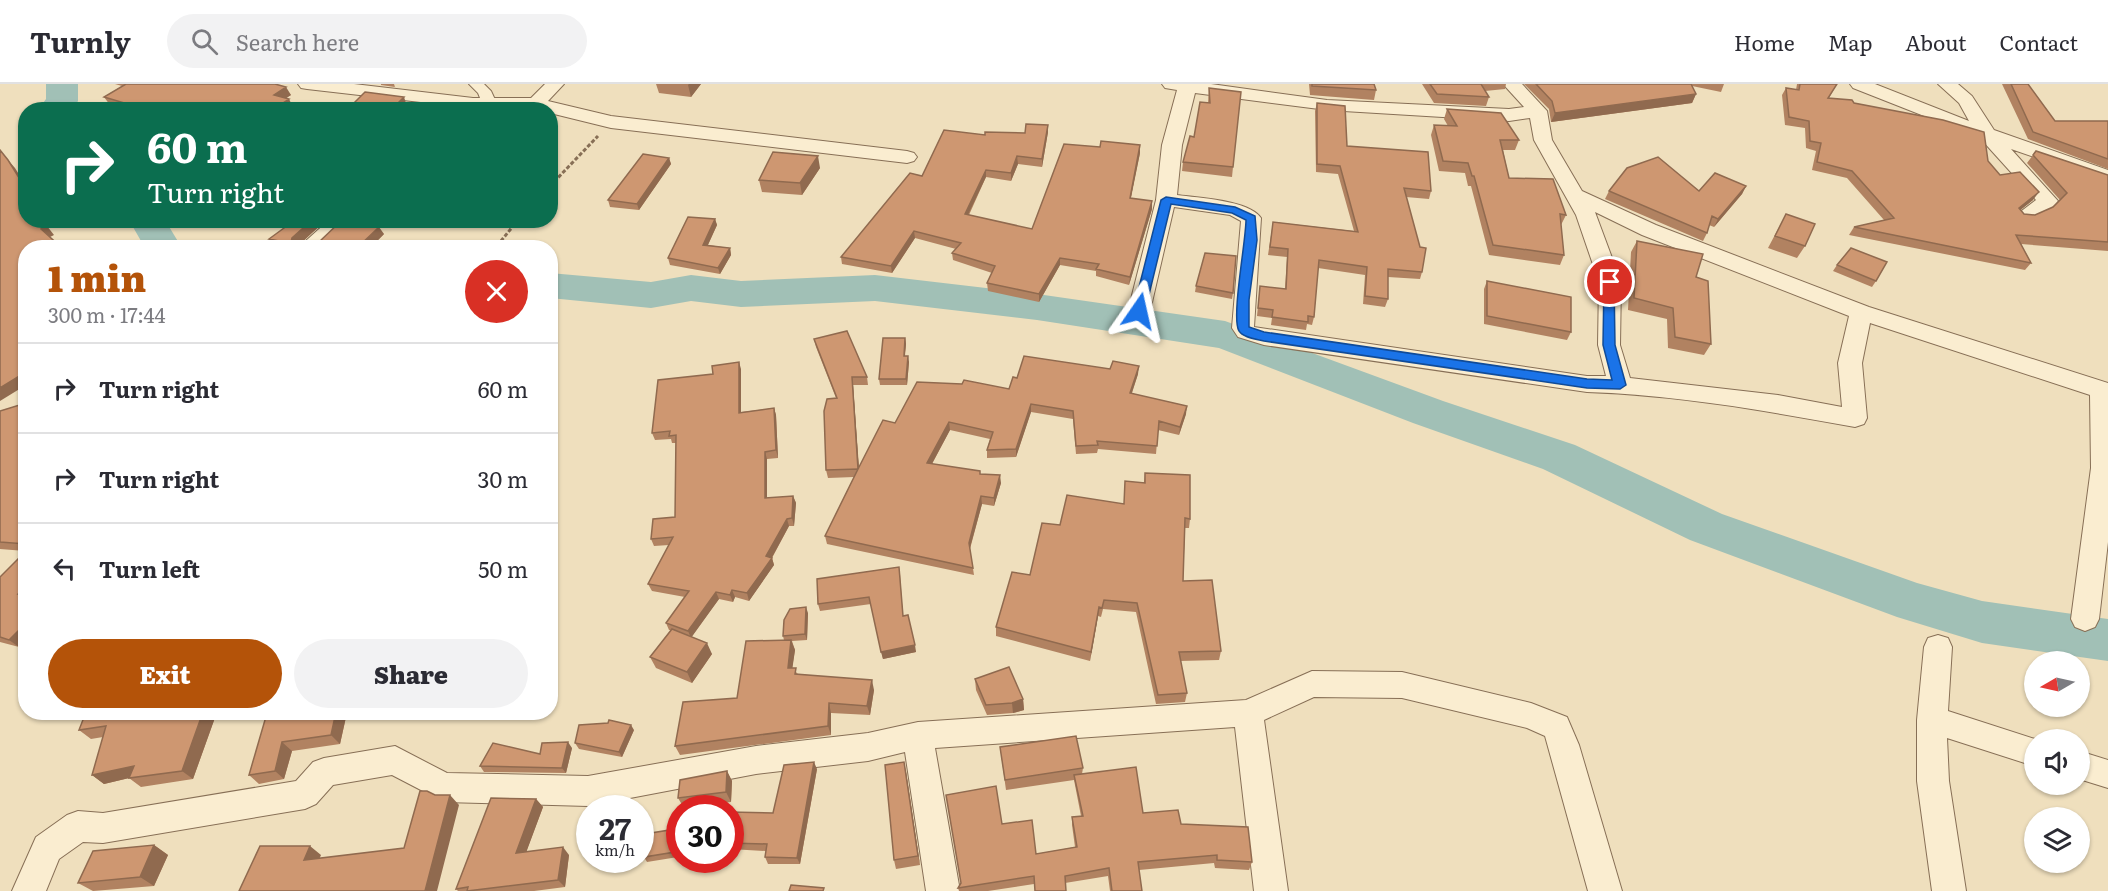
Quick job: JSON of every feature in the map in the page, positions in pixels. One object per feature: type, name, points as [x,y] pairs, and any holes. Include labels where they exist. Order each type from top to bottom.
[{"type":"street","points":[[306,84],[439,102]]},
{"type":"street","points":[[476,84],[484,91],[489,102]]},
{"type":"street","points":[[538,102],[555,84]]},
{"type":"street","points":[[1512,84],[1538,111],[1543,140],[1586,215],[1610,282],[1609,345],[1620,385]]},
{"type":"street","points":[[1859,84],[1987,134],[2108,177]]},
{"type":"street","points":[[1947,84],[1966,100],[1987,134],[2048,201],[2025,216]]},
{"type":"street","points":[[1139,311],[1166,200],[1172,145],[1183,85],[1327,105],[1509,115],[1538,111]]},
{"type":"street","points":[[558,109],[611,122],[907,157]]},
{"type":"street","points":[[1574,195],[1649,230],[1861,312],[2105,391],[2104,468],[2085,619]]},
{"type":"street","points":[[1166,200],[1235,210],[1251,218],[1251,240],[1243,300],[1243,328],[1246,332],[1264,336],[1587,384],[1620,385],[1778,404],[1856,418],[1850,363],[1861,312]]},
{"type":"street","points":[[318,240],[332,228]]},
{"type":"street","points":[[1938,647],[1932,720],[1933,781],[1949,891]]},
{"type":"street","points":[[29,891],[47,848],[78,826],[103,828],[305,794],[324,772],[395,760],[444,787],[588,791],[756,760],[868,747],[918,736],[1248,713],[1312,684],[1402,685],[1531,716],[1556,727],[1564,745],[1605,891]]},
{"type":"street","points":[[1248,713],[1272,891]]},
{"type":"street","points":[[1932,720],[2024,749]]},
{"type":"street","points":[[918,736],[943,891]]},
{"type":"street","points":[[2090,768],[2108,774]]},
{"type":"path","points":[[558,178],[611,122]]},
{"type":"path","points":[[502,240],[512,228]]},
{"type":"building","points":[[126,84],[275,84],[286,87],[274,95],[289,99],[284,102],[121,102],[104,97]]},
{"type":"building","points":[[1312,84],[1374,84],[1376,90],[1312,86]]},
{"type":"building","points":[[1430,84],[1481,84],[1489,97],[1437,94]]},
{"type":"building","points":[[1536,84],[1691,84],[1696,94],[1555,113],[1552,101]]},
{"type":"building","points":[[1800,84],[1837,84],[1828,98],[1852,100],[1854,103],[1943,120],[1984,132],[1988,161],[2000,175],[2020,172],[2039,192],[2019,208],[2024,214],[2035,215],[2053,207],[2067,193],[2033,155],[2036,151],[2108,175],[2108,242],[2016,235],[2031,263],[1854,227],[1894,218],[1852,171],[1817,162],[1821,143],[1810,141],[1809,121],[1789,117],[1786,88],[1799,90]]},
{"type":"building","points":[[2011,84],[2028,84],[2055,121],[2108,121],[2108,159],[2033,132]]},
{"type":"building","points":[[1209,88],[1241,92],[1233,167],[1183,162],[1190,136],[1194,137],[1200,102],[1210,103]]},
{"type":"building","points":[[365,92],[404,97],[399,102],[355,102]]},
{"type":"building","points":[[1317,103],[1345,106],[1347,146],[1428,152],[1431,191],[1404,188],[1420,247],[1426,248],[1422,272],[1388,269],[1388,299],[1365,296],[1367,267],[1319,260],[1314,317],[1308,316],[1308,322],[1272,317],[1273,310],[1258,308],[1260,286],[1286,289],[1288,249],[1270,247],[1273,222],[1358,232],[1340,166],[1317,164]]},
{"type":"building","points":[[1447,109],[1501,113],[1519,140],[1500,140],[1509,178],[1553,179],[1566,215],[1560,214],[1564,255],[1493,245],[1474,176],[1472,176],[1468,163],[1443,161],[1434,125],[1457,126]]},
{"type":"building","points":[[1026,124],[1048,125],[1042,159],[1017,156],[1011,173],[986,170],[965,214],[1032,229],[1064,144],[1100,147],[1101,141],[1140,145],[1130,198],[1152,201],[1130,277],[1096,269],[1099,264],[1060,258],[1039,294],[987,283],[995,266],[952,253],[961,243],[914,231],[891,266],[841,257],[910,173],[922,176],[944,130],[985,135],[985,132],[1025,133]]},
{"type":"building","points":[[0,150],[18,176],[18,228],[43,228],[41,229],[53,240],[18,240],[18,377],[0,388]]},
{"type":"building","points":[[773,152],[818,156],[800,183],[759,180]]},
{"type":"building","points":[[643,154],[669,158],[637,204],[608,200]]},
{"type":"building","points":[[1658,157],[1699,191],[1715,173],[1746,186],[1718,219],[1712,216],[1707,233],[1609,191],[1627,168]]},
{"type":"building","points":[[1786,214],[1815,224],[1805,246],[1775,236]]},
{"type":"building","points":[[688,217],[715,219],[703,245],[730,248],[718,268],[668,258]]},
{"type":"building","points":[[284,228],[303,228],[292,240],[269,239]]},
{"type":"building","points":[[334,228],[378,228],[365,240],[321,240]]},
{"type":"building","points":[[1637,241],[1703,254],[1696,277],[1708,281],[1711,344],[1675,337],[1673,308],[1634,298]]},
{"type":"building","points":[[1851,248],[1887,262],[1876,281],[1837,265]]},
{"type":"building","points":[[1205,253],[1236,256],[1233,293],[1196,286]]},
{"type":"building","points":[[1487,281],[1571,297],[1571,332],[1487,316]]},
{"type":"building","points":[[847,331],[867,377],[852,377],[858,469],[826,470],[824,411],[827,399],[837,398],[814,339]]},
{"type":"building","points":[[883,338],[905,338],[904,356],[908,356],[906,379],[879,379]]},
{"type":"building","points":[[1024,356],[1110,369],[1113,361],[1139,366],[1130,393],[1187,406],[1180,427],[1159,421],[1157,446],[1097,441],[1098,445],[1076,446],[1073,411],[1031,404],[1016,449],[987,450],[993,432],[949,422],[927,463],[980,471],[980,474],[1000,475],[994,498],[981,496],[969,543],[973,568],[825,536],[883,420],[895,423],[917,382],[962,384],[964,380],[1009,389],[1013,377],[1017,378]]},
{"type":"building","points":[[739,362],[739,413],[774,408],[776,450],[765,452],[765,498],[793,496],[792,518],[787,519],[766,556],[772,558],[747,593],[732,590],[730,595],[716,592],[688,631],[666,623],[689,591],[648,584],[673,537],[651,539],[653,519],[675,517],[676,435],[669,436],[670,431],[652,433],[658,380],[713,374],[712,366]]},
{"type":"building","points":[[18,405],[18,543],[0,542],[0,411]]},
{"type":"building","points":[[1145,473],[1190,475],[1190,519],[1185,518],[1183,581],[1212,580],[1221,651],[1179,652],[1187,693],[1158,695],[1137,603],[1104,600],[1102,608],[1099,607],[1091,652],[996,627],[1012,572],[1030,575],[1042,523],[1060,525],[1067,495],[1124,504],[1125,481],[1145,483]]},
{"type":"building","points":[[18,559],[18,631],[9,640],[0,637],[0,577]]},
{"type":"building","points":[[899,567],[903,616],[908,615],[915,645],[881,652],[869,597],[818,604],[817,579]]},
{"type":"building","points":[[806,607],[805,634],[783,636],[784,620],[790,609]]},
{"type":"building","points":[[672,629],[707,643],[687,672],[650,657]]},
{"type":"building","points":[[791,640],[788,668],[796,668],[795,674],[872,680],[867,706],[829,703],[828,726],[675,746],[683,702],[737,698],[746,641]]},
{"type":"building","points":[[1009,667],[1023,699],[1012,703],[986,705],[975,679]]},
{"type":"building","points":[[83,720],[200,720],[182,771],[129,778],[134,766],[92,775],[106,726],[79,730]]},
{"type":"building","points":[[265,720],[334,720],[331,735],[282,742],[275,771],[249,775]]},
{"type":"building","points":[[609,720],[631,725],[619,752],[575,743],[579,725],[608,723]]},
{"type":"building","points":[[1076,736],[1083,768],[1005,780],[1000,747]]},
{"type":"building","points":[[568,742],[562,768],[480,766],[493,743],[540,754],[542,743]]},
{"type":"building","points":[[814,762],[797,858],[765,857],[767,844],[744,843],[744,812],[773,813],[784,765]]},
{"type":"building","points":[[904,762],[918,856],[894,860],[885,765]]},
{"type":"building","points":[[1136,767],[1143,813],[1178,810],[1181,824],[1248,827],[1252,862],[1217,860],[1217,855],[1138,862],[1142,891],[1112,891],[1109,868],[1065,876],[1066,891],[1035,891],[1034,876],[958,888],[961,883],[946,795],[996,786],[1002,824],[1032,820],[1036,854],[1077,847],[1072,817],[1083,816],[1074,775]]},
{"type":"building","points":[[727,771],[726,792],[678,795],[680,780]]},
{"type":"building","points":[[420,791],[427,791],[435,795],[450,795],[425,891],[239,891],[260,846],[310,846],[304,860],[404,848]]},
{"type":"building","points":[[491,798],[536,799],[516,853],[563,847],[558,880],[467,891],[468,887],[456,889]]},
{"type":"building","points":[[666,831],[666,853],[654,855],[654,833]]},
{"type":"building","points":[[154,845],[140,877],[78,883],[93,851]]},
{"type":"building","points":[[791,885],[824,888],[823,891],[789,891]]},
{"type":"waterway","points":[[61,102],[62,84]]},
{"type":"waterway","points":[[152,228],[159,240]]},
{"type":"waterway","points":[[558,286],[651,295],[691,288],[741,294],[875,288],[1037,307],[1225,335],[1428,412],[1559,457],[1706,527],[1914,603],[1982,622],[2108,640]]},
{"type":"route","points":[[1139,311],[1142,290],[1166,200],[1235,210],[1251,218],[1251,240],[1243,300],[1243,328],[1246,332],[1264,336],[1587,384],[1620,385],[1609,345],[1610,282]]}]
